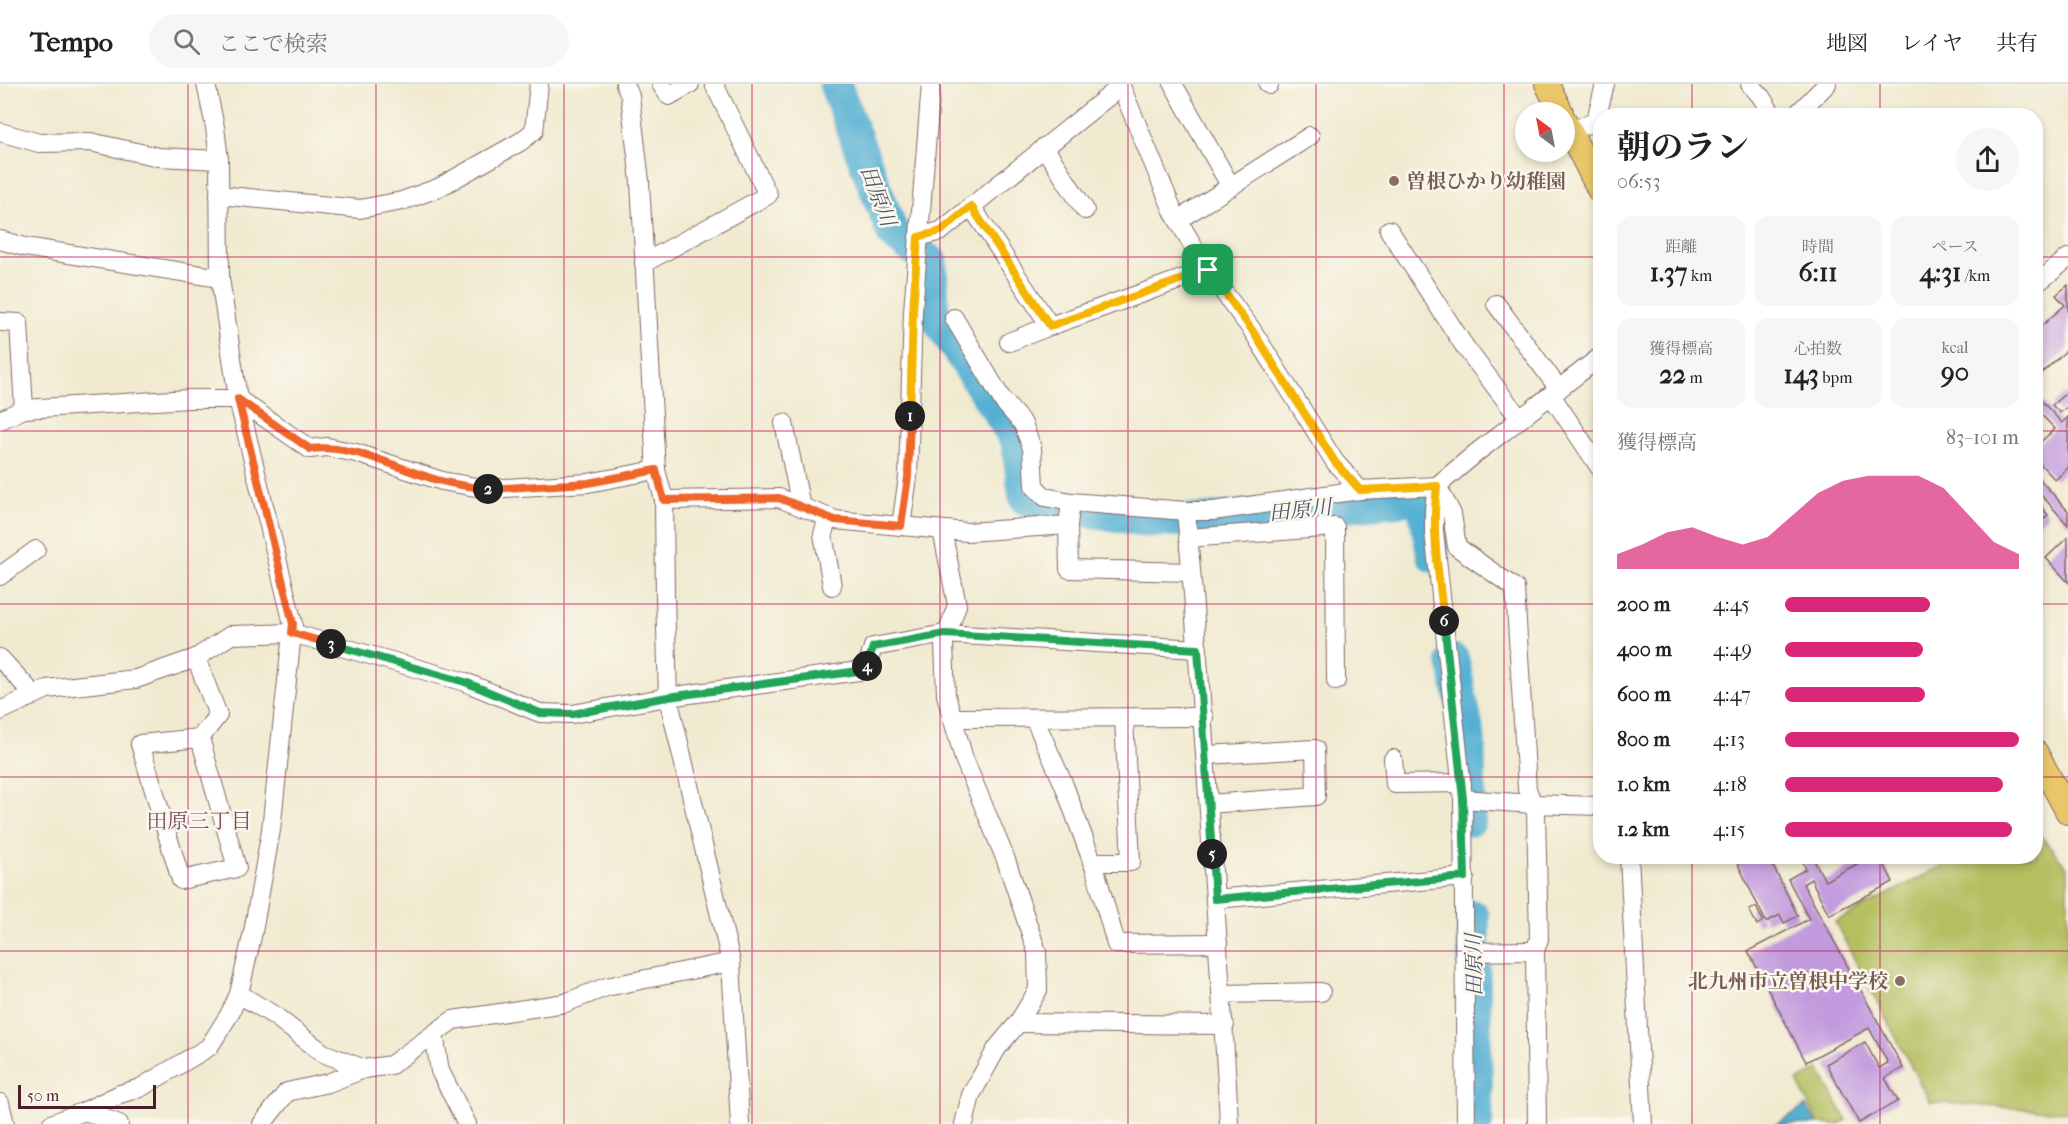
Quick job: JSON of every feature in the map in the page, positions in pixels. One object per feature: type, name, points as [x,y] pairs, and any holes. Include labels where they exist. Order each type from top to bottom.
[{"type":"main road","points":[[1547,84],[1556,102]]},
{"type":"main road","points":[[1575,141],[1593,177]]},
{"type":"main road","points":[[2043,766],[2068,812]]},
{"type":"street","points":[[51,1124],[120,1094],[140,1088],[208,1047],[230,1015],[239,994],[253,932],[271,830],[293,624],[238,399],[220,278],[219,160],[206,84]]},
{"type":"street","points":[[219,195],[360,209],[402,201],[438,188],[520,142],[534,131],[538,84]]},
{"type":"street","points":[[625,84],[630,96],[640,182],[656,470],[664,500],[664,595],[668,697],[731,962],[740,1124]]},
{"type":"street","points":[[661,84],[669,96],[690,84]]},
{"type":"street","points":[[644,263],[768,195],[714,84]]},
{"type":"street","points":[[901,526],[908,477],[913,311],[931,84]]},
{"type":"street","points":[[1173,84],[1231,187]]},
{"type":"street","points":[[1601,108],[1605,84]]},
{"type":"street","points":[[1750,84],[1768,108]]},
{"type":"street","points":[[1803,108],[1827,84]]},
{"type":"street","points":[[918,237],[941,231],[1120,86],[1178,220],[1208,270],[1252,330],[1335,462],[1360,490]]},
{"type":"street","points":[[1575,121],[1593,122]]},
{"type":"street","points":[[0,132],[39,143],[90,142],[159,157],[219,160]]},
{"type":"street","points":[[1178,220],[1310,136]]},
{"type":"street","points":[[1044,147],[1086,210]]},
{"type":"street","points":[[971,206],[1050,326]]},
{"type":"street","points":[[1389,230],[1464,347],[1520,419]]},
{"type":"street","points":[[0,240],[25,247],[220,278]]},
{"type":"street","points":[[2043,278],[2068,258]]},
{"type":"street","points":[[1009,342],[1208,270]]},
{"type":"street","points":[[1496,304],[1555,392],[1593,456]]},
{"type":"street","points":[[954,318],[1003,401],[1023,424],[1032,448],[1034,486],[1045,497],[1071,502],[1186,511],[1214,511],[1360,490],[1437,486],[1593,362]]},
{"type":"street","points":[[0,322],[19,323],[24,409]]},
{"type":"street","points":[[0,420],[24,409],[189,399],[238,399],[310,449],[327,447],[356,453],[442,481],[487,489],[588,483],[656,470]]},
{"type":"street","points":[[784,423],[801,507]]},
{"type":"street","points":[[1437,486],[1434,531],[1462,791],[1465,877],[1466,1124]]},
{"type":"street","points":[[1437,486],[1452,514],[1457,547],[1515,588],[1527,789],[1536,813],[1539,939],[1535,951],[1537,1124]]},
{"type":"street","points":[[1330,495],[1335,527],[1336,681]]},
{"type":"street","points":[[664,500],[779,498],[835,520],[967,532],[1068,525]]},
{"type":"street","points":[[1071,502],[1068,525],[1069,569],[1191,572]]},
{"type":"street","points":[[1186,511],[1204,717],[1225,1025],[1229,1124]]},
{"type":"street","points":[[828,517],[823,534],[831,586]]},
{"type":"street","points":[[1188,538],[1335,527]]},
{"type":"street","points":[[942,530],[957,605],[945,634],[946,695],[964,759],[1006,860],[1037,952],[1038,990],[1018,1023],[997,1048],[971,1095],[964,1124]]},
{"type":"street","points":[[0,576],[36,550]]},
{"type":"street","points":[[0,711],[47,689],[136,679],[196,658],[231,635],[292,633],[465,682],[540,713],[572,714],[668,697],[866,670],[873,647],[945,634],[1198,649]]},
{"type":"street","points":[[0,658],[34,695]]},
{"type":"street","points":[[196,658],[218,715],[200,738],[140,744],[181,880],[237,868],[200,738]]},
{"type":"street","points":[[952,718],[1204,717]]},
{"type":"street","points":[[1034,718],[1064,785],[1092,862],[1116,944],[1218,943]]},
{"type":"street","points":[[1092,862],[1131,862],[1124,718]]},
{"type":"street","points":[[1205,755],[1315,749],[1316,796],[1209,804]]},
{"type":"street","points":[[1393,759],[1395,784],[1462,791],[1532,804],[1593,806]]},
{"type":"street","points":[[1629,864],[1642,1124]]},
{"type":"street","points":[[1215,899],[1465,877]]},
{"type":"street","points":[[1465,952],[1535,951]]},
{"type":"street","points":[[262,1124],[288,1092],[328,1083],[364,1069],[391,1065],[453,1020],[565,1003],[606,987],[731,962]]},
{"type":"street","points":[[1222,994],[1321,992]]},
{"type":"street","points":[[239,994],[275,1016],[323,1053],[364,1069]]},
{"type":"street","points":[[1018,1023],[1225,1025]]},
{"type":"street","points":[[434,1034],[440,1071],[467,1124]]},
{"type":"street","points":[[0,1103],[6,1124]]},
{"type":"street","points":[[85,1111],[119,1124]]},
{"type":"green space","points":[[2043,838],[2068,868],[2068,1112],[1930,1102],[1835,922],[1946,864],[2043,864]]},
{"type":"green space","points":[[1819,1069],[1846,1120],[1839,1124],[1819,1124],[1797,1081]]},
{"type":"water","points":[[1806,1106],[1817,1124],[1776,1124]]},
{"type":"building","points":[[2068,285],[2068,349],[2043,372],[2043,325],[2065,305],[2056,295]]},
{"type":"building","points":[[2066,393],[2068,406],[2060,413],[2052,405]]},
{"type":"building","points":[[2043,403],[2062,423],[2068,417],[2068,468],[2055,480],[2043,467],[2043,440],[2055,429],[2043,416]]},
{"type":"building","points":[[2043,483],[2068,511],[2068,525],[2043,497]]},
{"type":"building","points":[[2043,509],[2048,515],[2043,520]]},
{"type":"building","points":[[2068,537],[2068,582],[2046,558]]},
{"type":"building","points":[[1738,864],[1772,864],[1798,916],[1784,923],[1780,915],[1766,922]]},
{"type":"building","points":[[1804,864],[1816,864],[1825,881],[1857,864],[1884,864],[1893,882],[1829,915],[1811,879],[1803,884],[1903,1068],[1885,1078],[1898,1101],[1859,1123],[1826,1064],[1865,1042],[1879,1068],[1888,1063],[1869,1028],[1806,1062],[1748,951],[1809,919],[1788,879],[1806,869]]},
{"type":"building","points":[[1756,907],[1763,921],[1757,925],[1749,910]]},
{"type":"waterway","name":"田原川","points":[[835,84],[893,234],[931,262],[933,312],[1017,441],[1025,498],[1039,508],[1065,507],[1149,521],[1203,520],[1422,498],[1433,556]]},
{"type":"waterway","name":"田原川","points":[[1453,660],[1469,738],[1470,820]]},
{"type":"waterway","name":"田原川","points":[[1473,916],[1477,1121]]},
{"type":"place","name":"曽根ひかり幼稚園","points":[[1394,181]]},
{"type":"place","name":"北九州市立曽根中学校","points":[[1900,981]]},
{"type":"district","name":"田原三丁目","points":[[199,821]]},
{"type":"route","points":[[971,206],[1050,326],[1208,270],[1252,330],[1335,462],[1360,490],[1437,486],[1434,531],[1463,799],[1465,877],[1215,899],[1198,649],[945,634],[873,647],[866,670],[668,697],[572,714],[540,713],[465,682],[292,633],[293,624],[238,399],[310,449],[327,447],[356,453],[442,481],[487,489],[588,483],[656,470],[664,500],[779,498],[835,520],[901,526],[908,477],[913,311],[918,237],[941,231],[971,206]]}]
